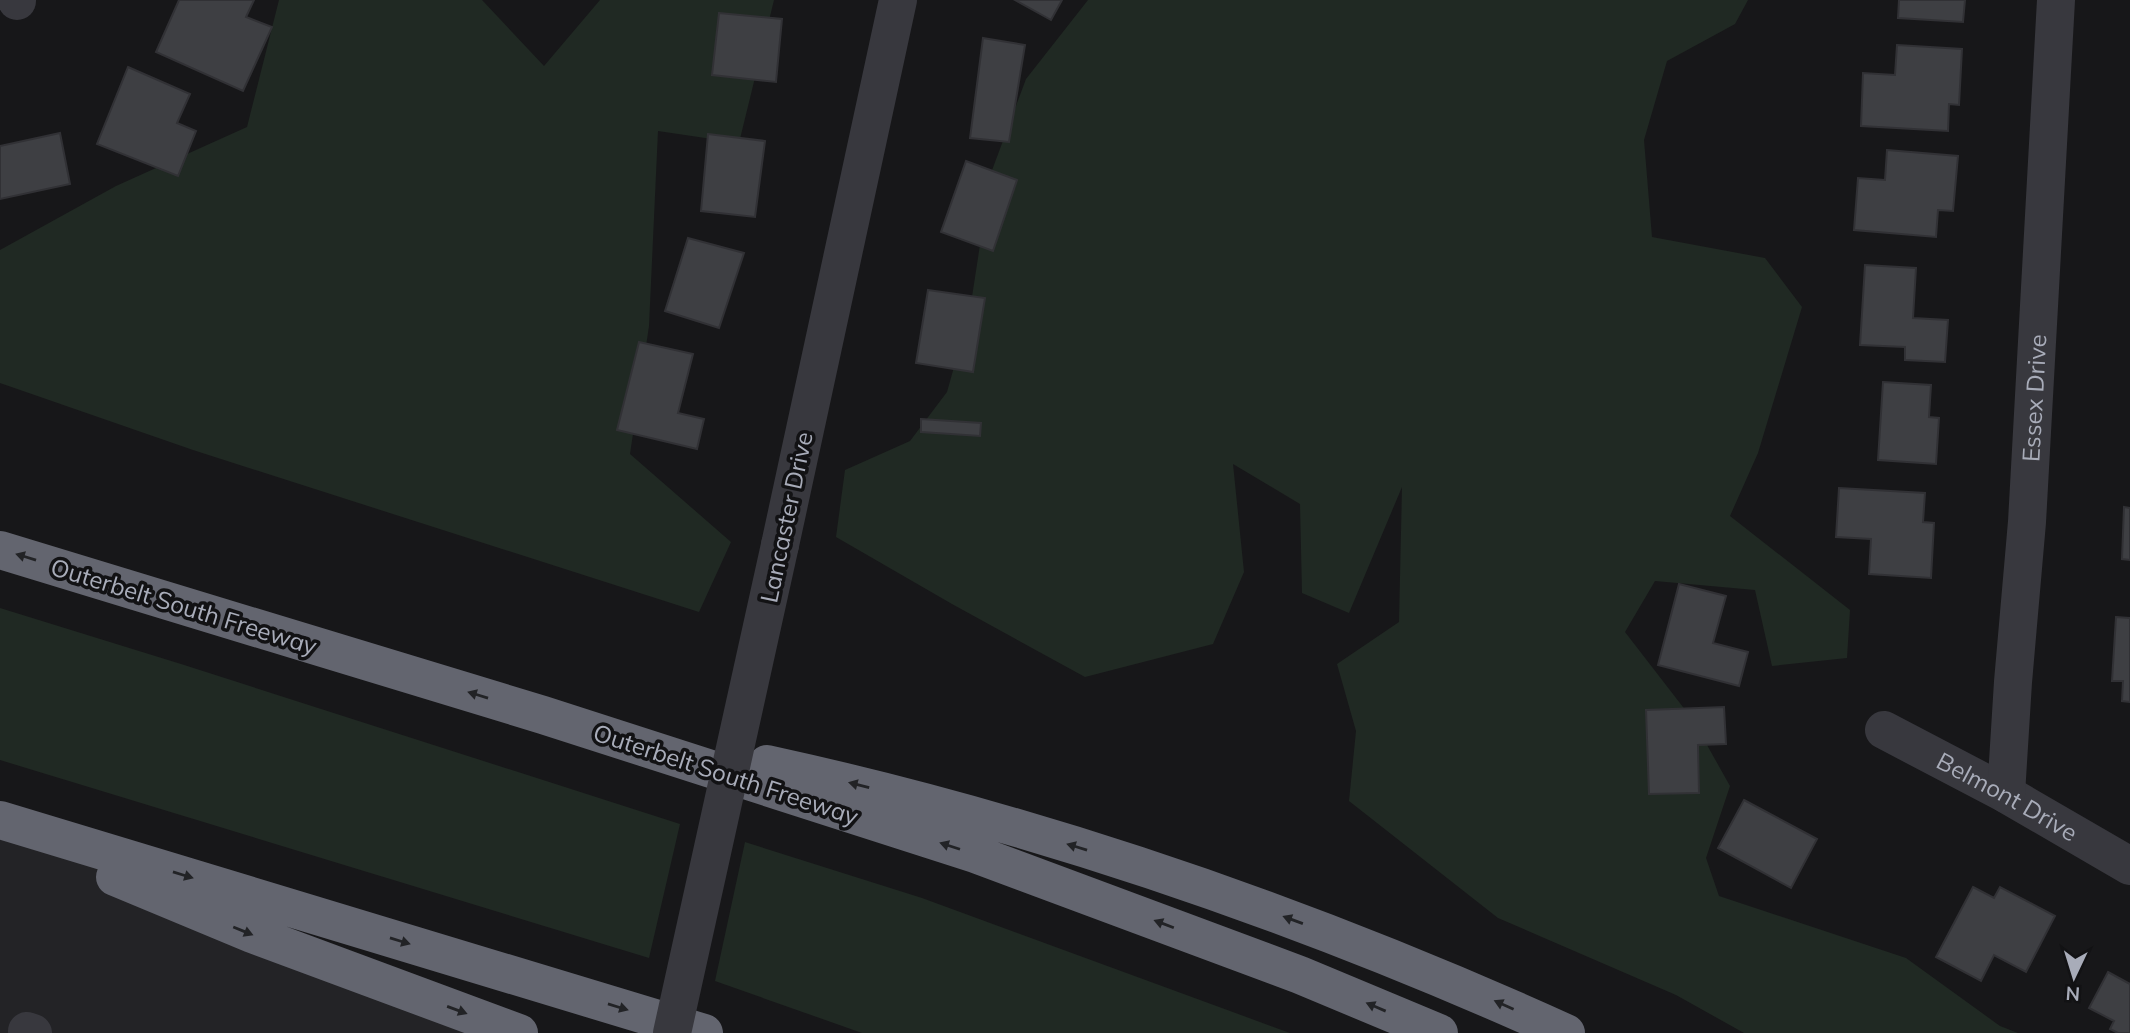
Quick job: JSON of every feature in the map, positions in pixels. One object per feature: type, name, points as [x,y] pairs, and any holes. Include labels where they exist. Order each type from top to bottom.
[{"type":"highway","name":"Outerbelt South Freeway","points":[[0,550],[543,715],[975,854],[1300,975],[1439,1033]]},
{"type":"highway","points":[[543,715],[825,777],[969,813],[1160,873],[1314,928],[1473,991],[1566,1033]]},
{"type":"highway","points":[[0,820],[704,1033]]},
{"type":"highway","points":[[0,828],[252,934],[519,1033]]},
{"type":"street","name":"Lancaster Drive","points":[[672,1033],[898,0]]},
{"type":"street","name":"Essex Drive","points":[[2006,794],[2027,522],[2056,0]]},
{"type":"street","name":"Belmont Drive","points":[[1884,730],[2006,794],[2130,866]]},
{"type":"shaded area","points":[[279,0],[482,0],[544,66],[600,0],[774,0],[739,143],[658,131],[649,326],[630,454],[731,542],[699,612],[193,450],[0,383],[0,250],[116,186],[247,127]]},
{"type":"shaded area","points":[[1088,0],[1748,0],[1735,24],[1667,61],[1644,140],[1652,237],[1765,258],[1802,307],[1758,453],[1730,516],[1850,610],[1847,658],[1772,666],[1755,590],[1655,581],[1625,632],[1693,720],[1730,786],[1706,858],[1719,896],[1906,958],[2000,1026],[2018,1033],[1744,1033],[1676,995],[1498,918],[1349,801],[1356,731],[1337,664],[1399,622],[1402,487],[1349,613],[1302,593],[1300,504],[1233,464],[1244,572],[1213,644],[1085,677],[836,537],[845,470],[910,441],[947,392],[970,310],[991,173],[1026,79]]},
{"type":"shaded area","points":[[0,608],[680,824],[649,958],[0,760]]},
{"type":"shaded area","points":[[0,828],[519,1033],[0,1033]]},
{"type":"shaded area","points":[[745,842],[922,898],[1290,1033],[862,1033],[715,981]]},
{"type":"building","points":[[179,0],[254,0],[246,17],[272,27],[243,91],[156,52]]},
{"type":"building","points":[[1015,0],[1062,0],[1051,20]]},
{"type":"building","points":[[1899,0],[1965,0],[1963,22],[1898,18]]},
{"type":"building","points":[[719,13],[782,19],[776,82],[712,75]]},
{"type":"building","points":[[983,38],[1025,45],[1009,142],[970,138]]},
{"type":"building","points":[[1897,45],[1962,49],[1959,105],[1949,104],[1948,131],[1861,126],[1863,73],[1895,75]]},
{"type":"building","points":[[128,67],[190,94],[177,123],[196,131],[178,176],[97,144]]},
{"type":"building","points":[[60,133],[70,184],[0,199],[0,146]]},
{"type":"building","points":[[708,134],[765,141],[755,217],[701,211]]},
{"type":"building","points":[[1887,150],[1958,156],[1953,211],[1938,210],[1936,237],[1854,230],[1858,178],[1885,180]]},
{"type":"building","points":[[966,161],[1017,180],[993,251],[941,232]]},
{"type":"building","points":[[688,238],[744,253],[719,328],[665,311]]},
{"type":"building","points":[[1865,265],[1916,268],[1913,318],[1948,320],[1945,362],[1905,360],[1905,347],[1860,345]]},
{"type":"building","points":[[928,290],[985,298],[973,372],[916,363]]},
{"type":"building","points":[[639,342],[693,354],[678,413],[704,419],[697,449],[617,430]]},
{"type":"building","points":[[1883,382],[1931,385],[1929,417],[1939,418],[1936,464],[1878,460]]},
{"type":"building","points":[[921,419],[981,423],[980,436],[921,432]]},
{"type":"building","points":[[1839,488],[1925,493],[1923,522],[1934,523],[1931,578],[1869,574],[1871,539],[1836,537]]},
{"type":"building","points":[[2124,507],[2130,508],[2130,560],[2122,559]]},
{"type":"building","points":[[1679,584],[1726,596],[1713,643],[1748,652],[1739,686],[1658,665]]},
{"type":"building","points":[[2116,617],[2130,618],[2130,702],[2122,701],[2123,681],[2112,681]]},
{"type":"building","points":[[1724,707],[1726,744],[1698,745],[1699,793],[1649,794],[1646,710]]},
{"type":"building","points":[[1744,800],[1817,839],[1791,888],[1718,848]]},
{"type":"building","points":[[1973,887],[1994,898],[2000,887],[2055,916],[2026,972],[1994,955],[1981,981],[1936,957]]},
{"type":"building","points":[[2108,972],[2130,984],[2130,1033],[2118,1033],[2110,1029],[2114,1021],[2089,1008]]}]
